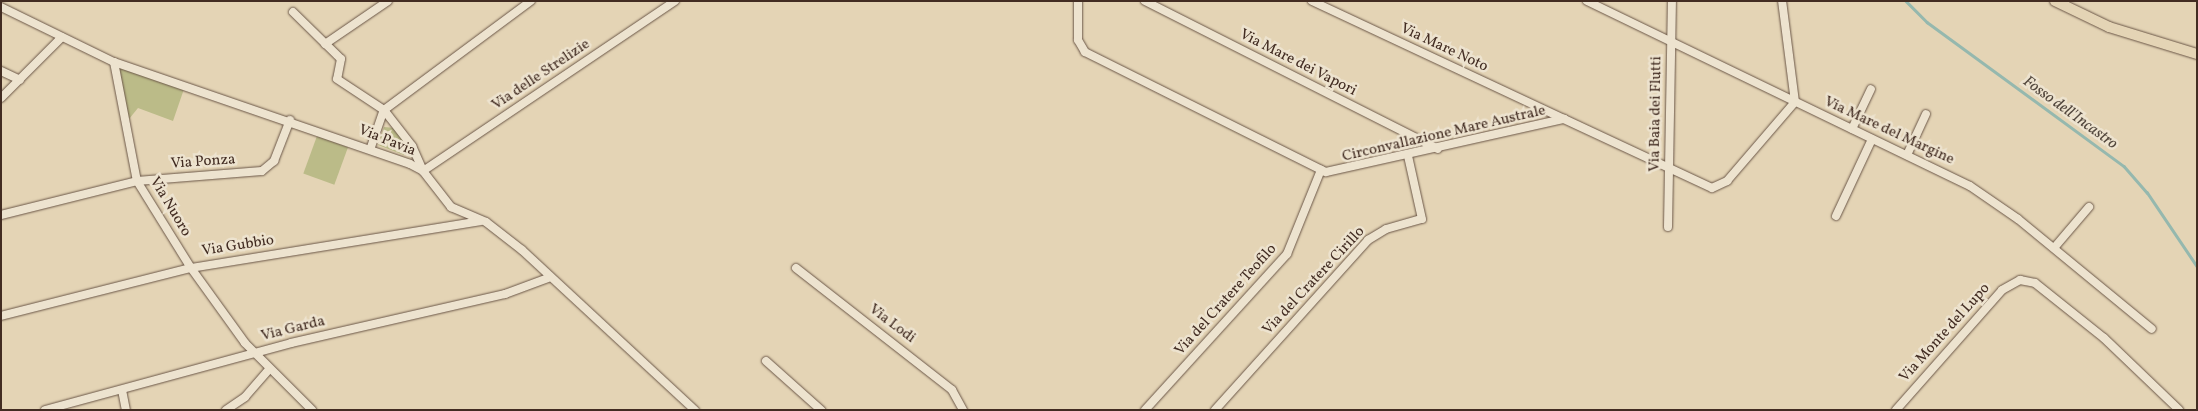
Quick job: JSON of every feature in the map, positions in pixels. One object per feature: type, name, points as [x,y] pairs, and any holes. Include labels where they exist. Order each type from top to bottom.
[{"type":"main road","points":[[2055,1],[2109,27],[2197,54]]},
{"type":"street","points":[[325,44],[388,1]]},
{"type":"street","points":[[371,147],[384,110],[531,1]]},
{"type":"street","name":"Via delle Strelizie","points":[[423,171],[675,1]]},
{"type":"street","name":"Circonvallazione Mare Australe","points":[[1078,1],[1078,42],[1085,52],[1320,170],[1336,173],[1564,119],[1706,187],[1723,185],[1795,102]]},
{"type":"street","name":"Via Mare dei Vapori","points":[[1145,1],[1438,149]]},
{"type":"street","name":"Via Mare Noto","points":[[1312,1],[1564,119]]},
{"type":"street","name":"Via Mare del Margine","points":[[1587,1],[1907,155],[1987,196],[2054,248],[2152,329]]},
{"type":"street","name":"Via Baia dei Flutti","points":[[1668,227],[1672,1]]},
{"type":"street","points":[[1782,1],[1795,102]]},
{"type":"street","name":"Via Pavia","points":[[1,7],[114,62],[371,147],[423,171],[448,204],[482,220],[695,410]]},
{"type":"street","points":[[293,12],[341,61],[337,79],[384,110],[412,146],[423,171]]},
{"type":"street","points":[[1,98],[62,37]]},
{"type":"street","name":"Via Nuoro","points":[[114,62],[138,181],[191,268],[253,354],[312,410]]},
{"type":"street","points":[[1,71],[20,80]]},
{"type":"street","points":[[1852,129],[1871,89]]},
{"type":"street","points":[[1907,155],[1926,114]]},
{"type":"street","name":"Via Ponza","points":[[1,215],[138,181],[262,171],[274,161],[290,120]]},
{"type":"street","points":[[1836,216],[1872,139]]},
{"type":"street","name":"Via del Cratere Cirillo","points":[[1216,410],[1370,238],[1422,219],[1408,156]]},
{"type":"street","name":"Via del Cratere Teofilo","points":[[1145,410],[1289,251],[1320,170]]},
{"type":"street","points":[[2054,248],[2089,207]]},
{"type":"street","name":"Via Gubbio","points":[[1,316],[191,268],[482,220]]},
{"type":"street","name":"Via Lodi","points":[[796,268],[952,390],[963,410]]},
{"type":"street","name":"Via Garda","points":[[45,410],[253,354],[425,314],[548,278]]},
{"type":"street","name":"Via Monte del Lupo","points":[[1896,410],[2002,290],[2020,280],[2035,283],[2104,338],[2179,410]]},
{"type":"street","points":[[766,361],[821,410]]},
{"type":"street","points":[[226,410],[245,397],[269,369]]},
{"type":"street","points":[[122,390],[126,410]]},
{"type":"green space","points":[[119,67],[184,89],[173,121],[138,108],[129,119]]},
{"type":"green space","points":[[384,127],[395,128],[407,144],[404,155],[378,145]]},
{"type":"green space","points":[[317,136],[348,147],[334,185],[303,174]]},
{"type":"waterway","name":"Fosso dell'Incastro","points":[[1906,1],[1927,22],[2124,166],[2147,192],[2197,266]]}]
